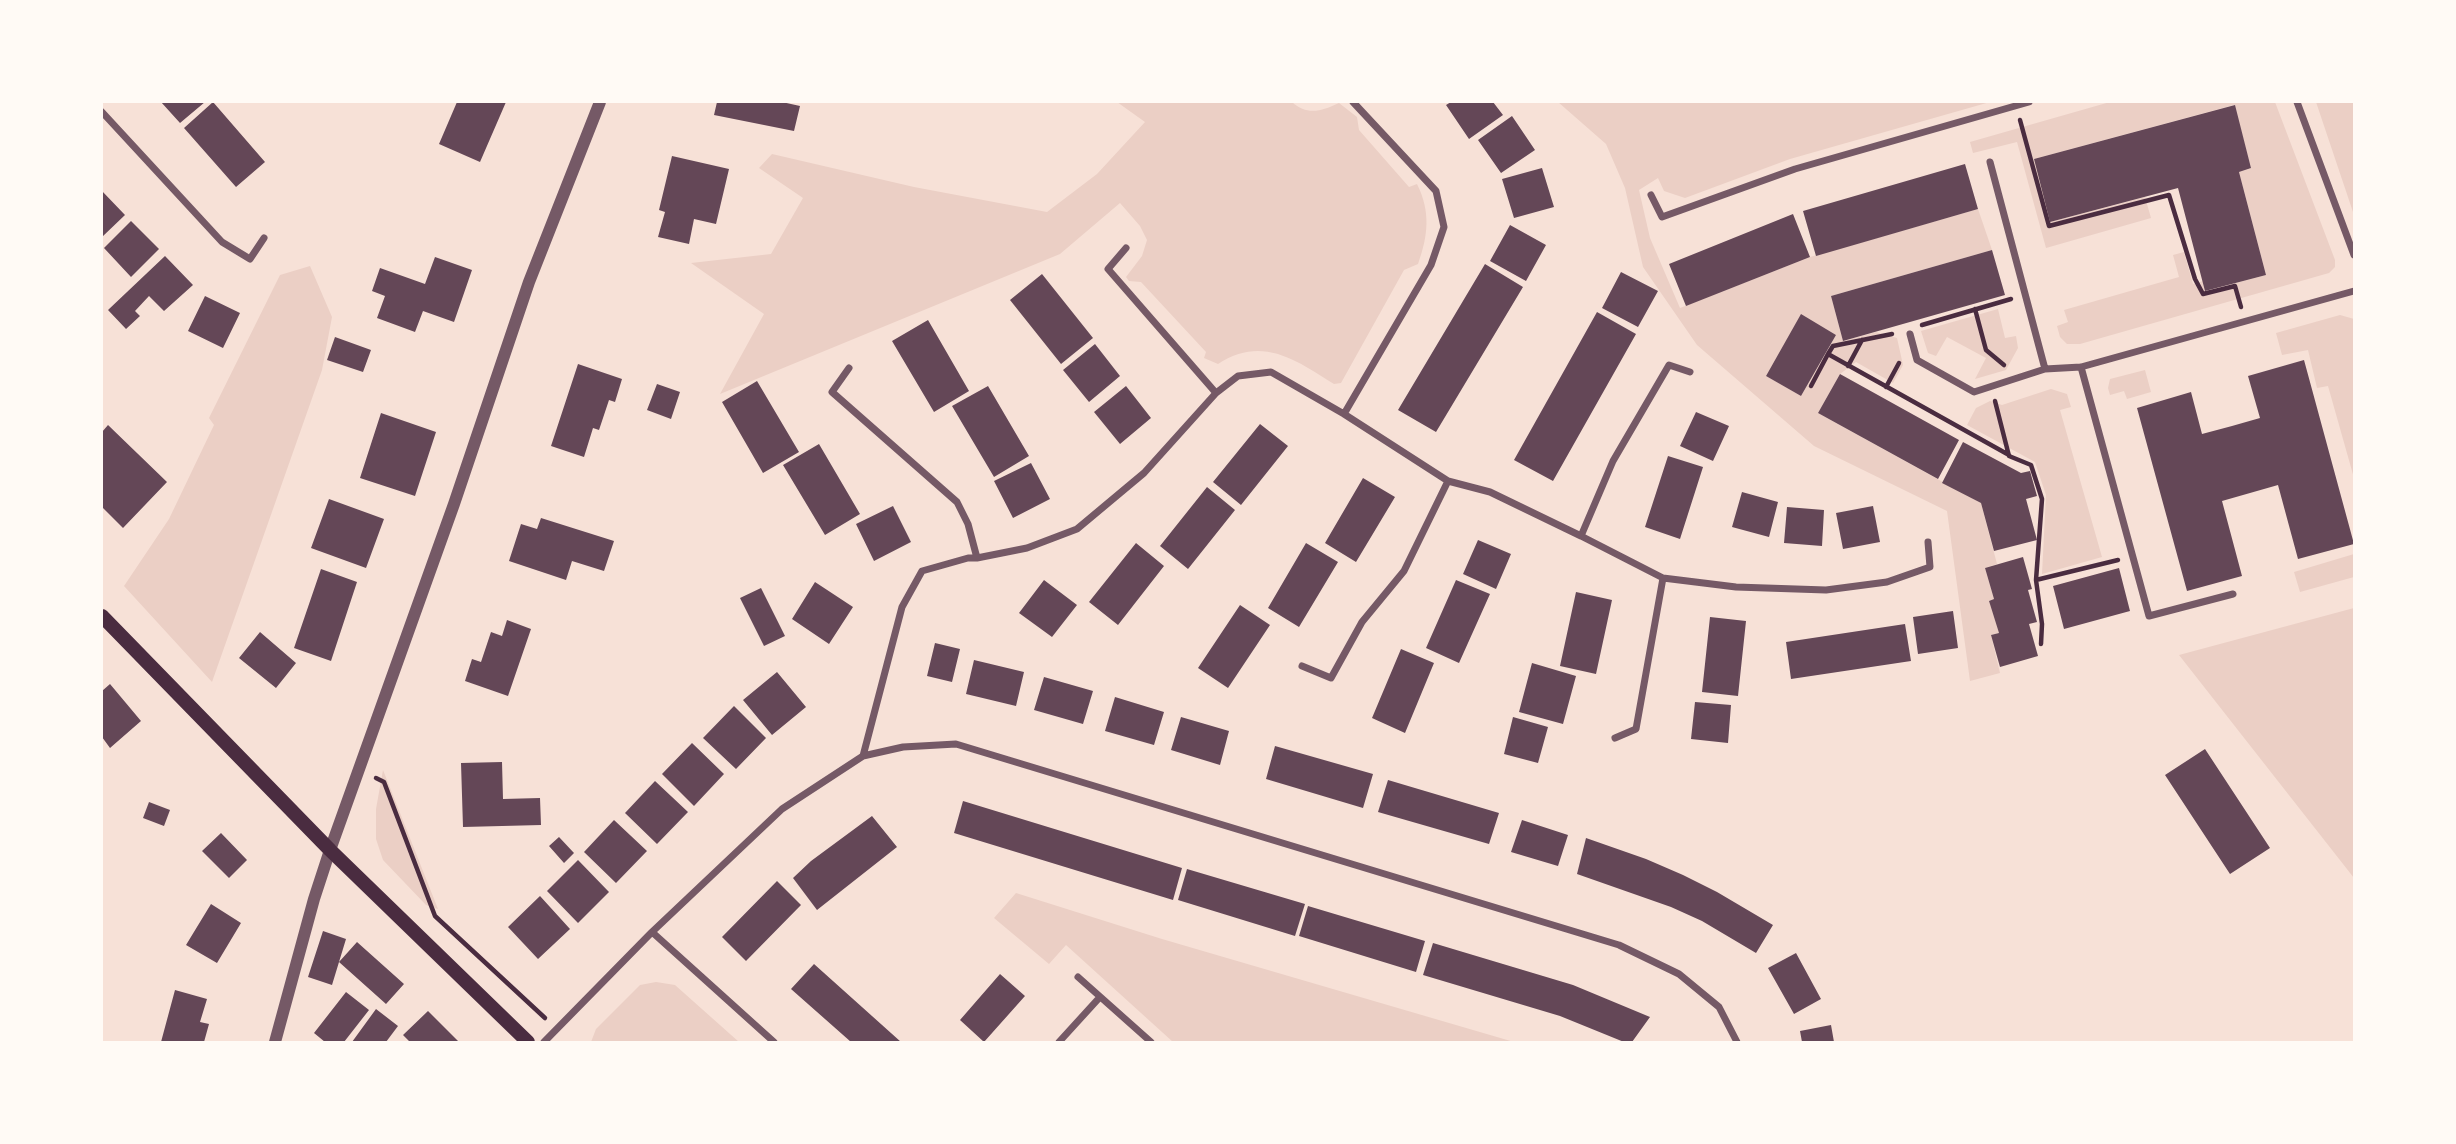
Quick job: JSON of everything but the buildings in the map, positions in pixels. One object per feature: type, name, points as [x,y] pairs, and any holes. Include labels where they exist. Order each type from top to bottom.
[{"type":"main road","points":[[102,616],[330,850],[528,1042]]},
{"type":"street","points":[[275,1042],[330,850],[529,282],[600,102]]},
{"type":"street","points":[[1344,414],[1432,265],[1444,227],[1436,191],[1353,102]]},
{"type":"street","points":[[1651,195],[1662,217],[1795,169],[2029,102]]},
{"type":"street","points":[[2297,102],[2354,255]]},
{"type":"street","points":[[102,113],[222,242],[250,259],[264,238]]},
{"type":"street","points":[[1990,162],[2045,369]]},
{"type":"street","points":[[1126,248],[1108,270],[1216,393]]},
{"type":"street","points":[[1910,334],[1917,360],[1974,392],[2045,369],[2081,367],[2354,291]]},
{"type":"street","points":[[1581,536],[1613,461],[1669,365],[1690,372]]},
{"type":"street","points":[[2081,367],[2149,616],[2233,594]]},
{"type":"street","points":[[849,368],[832,391],[957,502],[968,524],[977,558]]},
{"type":"street","points":[[863,756],[902,607],[922,571],[968,558],[1027,548],[1077,529],[1144,473],[1216,393],[1238,376],[1271,372],[1344,414],[1448,481],[1490,492],[1663,578],[1735,586],[1826,590],[1887,582],[1930,567],[1928,542]]},
{"type":"street","points":[[1302,666],[1331,678],[1362,622],[1404,571],[1448,481]]},
{"type":"street","points":[[1615,738],[1636,729],[1663,578]]},
{"type":"street","points":[[544,1042],[652,932],[782,809],[863,756],[903,747],[956,744],[1619,944],[1679,974],[1689,982],[1719,1007],[1737,1042]]},
{"type":"street","points":[[652,932],[774,1042]]},
{"type":"street","points":[[1078,977],[1151,1042]]},
{"type":"street","points":[[1059,1042],[1100,997]]},
{"type":"path","points":[[2017,105],[2049,226],[2169,195],[2195,279],[2203,294],[2235,286],[2244,321]]},
{"type":"path","points":[[1922,325],[2026,294]]},
{"type":"path","points":[[1975,309],[1986,350],[2004,364],[1991,386],[2009,456]]},
{"type":"path","points":[[1811,386],[1833,346],[1900,331]]},
{"type":"path","points":[[1892,334],[1895,344]]},
{"type":"path","points":[[1848,366],[1863,340]]},
{"type":"path","points":[[1828,354],[2009,456],[2031,465],[2042,499],[2036,580],[2042,624],[2041,644]]},
{"type":"path","points":[[1886,387],[1899,363],[1897,354]]},
{"type":"path","points":[[2036,580],[2133,557]]},
{"type":"path","points":[[360,770],[384,782],[435,916],[557,1029]]},
{"type":"shaded area","points":[[1117,102],[1292,102],[1309,111],[1339,103],[1357,117],[1359,130],[1409,187],[1417,184],[1427,224],[1418,264],[1404,270],[1341,383],[1334,384],[1292,359],[1264,351],[1234,356],[1218,364],[1204,358],[1206,352],[1141,282],[1129,281],[1126,277],[1142,256],[1147,240],[1140,226],[1120,203],[1060,254],[720,394],[764,314],[691,263],[771,254],[803,198],[759,168],[772,154],[914,187],[1047,212],[1097,174],[1145,122]]},
{"type":"shaded area","points":[[1558,102],[1990,102],[1790,159],[1685,198],[1664,191],[1658,178],[1639,190],[1650,238],[1680,308],[1810,257],[1978,209],[1992,250],[1831,296],[1843,341],[1876,332],[1897,338],[1903,365],[1893,383],[1856,362],[1840,374],[1818,413],[1981,503],[1997,564],[1985,568],[1994,599],[1989,601],[1999,633],[1991,635],[2000,673],[1970,681],[1947,511],[1814,446],[1697,345],[1643,267],[1625,188],[1606,144]],"holes":[[[1801,315],[1836,335],[1801,396],[1766,376]]]},
{"type":"shaded area","points":[[2110,102],[2275,102],[2335,260],[2335,267],[2329,273],[2080,344],[2067,344],[2060,337],[2057,326],[2068,322],[2064,310],[2179,277],[2173,255],[2184,252],[2193,284],[2203,281],[2206,291],[2266,275],[2239,172],[2251,168],[2234,105],[2034,159],[2050,222],[2145,197],[2151,218],[2046,248],[2017,142],[1973,153],[1970,142]]},
{"type":"shaded area","points":[[2316,102],[2354,102],[2354,215]]},
{"type":"shaded area","points":[[310,266],[332,317],[322,370],[212,682],[124,586],[169,519],[214,425],[209,418],[280,275]]},
{"type":"shaded area","points":[[1998,309],[2005,338],[2016,336],[2018,348],[2006,370],[1975,379],[1986,358],[1947,337],[1936,356],[1928,353],[1921,331]]},
{"type":"shaded area","points":[[2340,315],[2354,319],[2354,478],[2328,386],[2317,388],[2308,350],[2282,355],[2276,333]]},
{"type":"shaded area","points":[[2145,370],[2151,392],[2127,399],[2124,391],[2110,395],[2110,379]]},
{"type":"shaded area","points":[[2051,389],[2067,394],[2071,407],[2060,410],[2102,557],[2042,574],[2046,495],[2035,462],[1967,425],[1976,408],[1990,401],[2002,405]]},
{"type":"shaded area","points":[[2354,554],[2354,577],[2300,592],[2294,572]]},
{"type":"shaded area","points":[[2354,608],[2354,878],[2179,655]]},
{"type":"shaded area","points":[[383,770],[438,909],[426,905],[383,860],[376,839],[376,809]]},
{"type":"shaded area","points":[[1016,893],[1162,939],[1514,1042],[1173,1042],[1066,945],[1049,964],[994,918]]},
{"type":"shaded area","points":[[656,982],[675,985],[739,1042],[591,1042],[596,1029],[640,985]]}]
